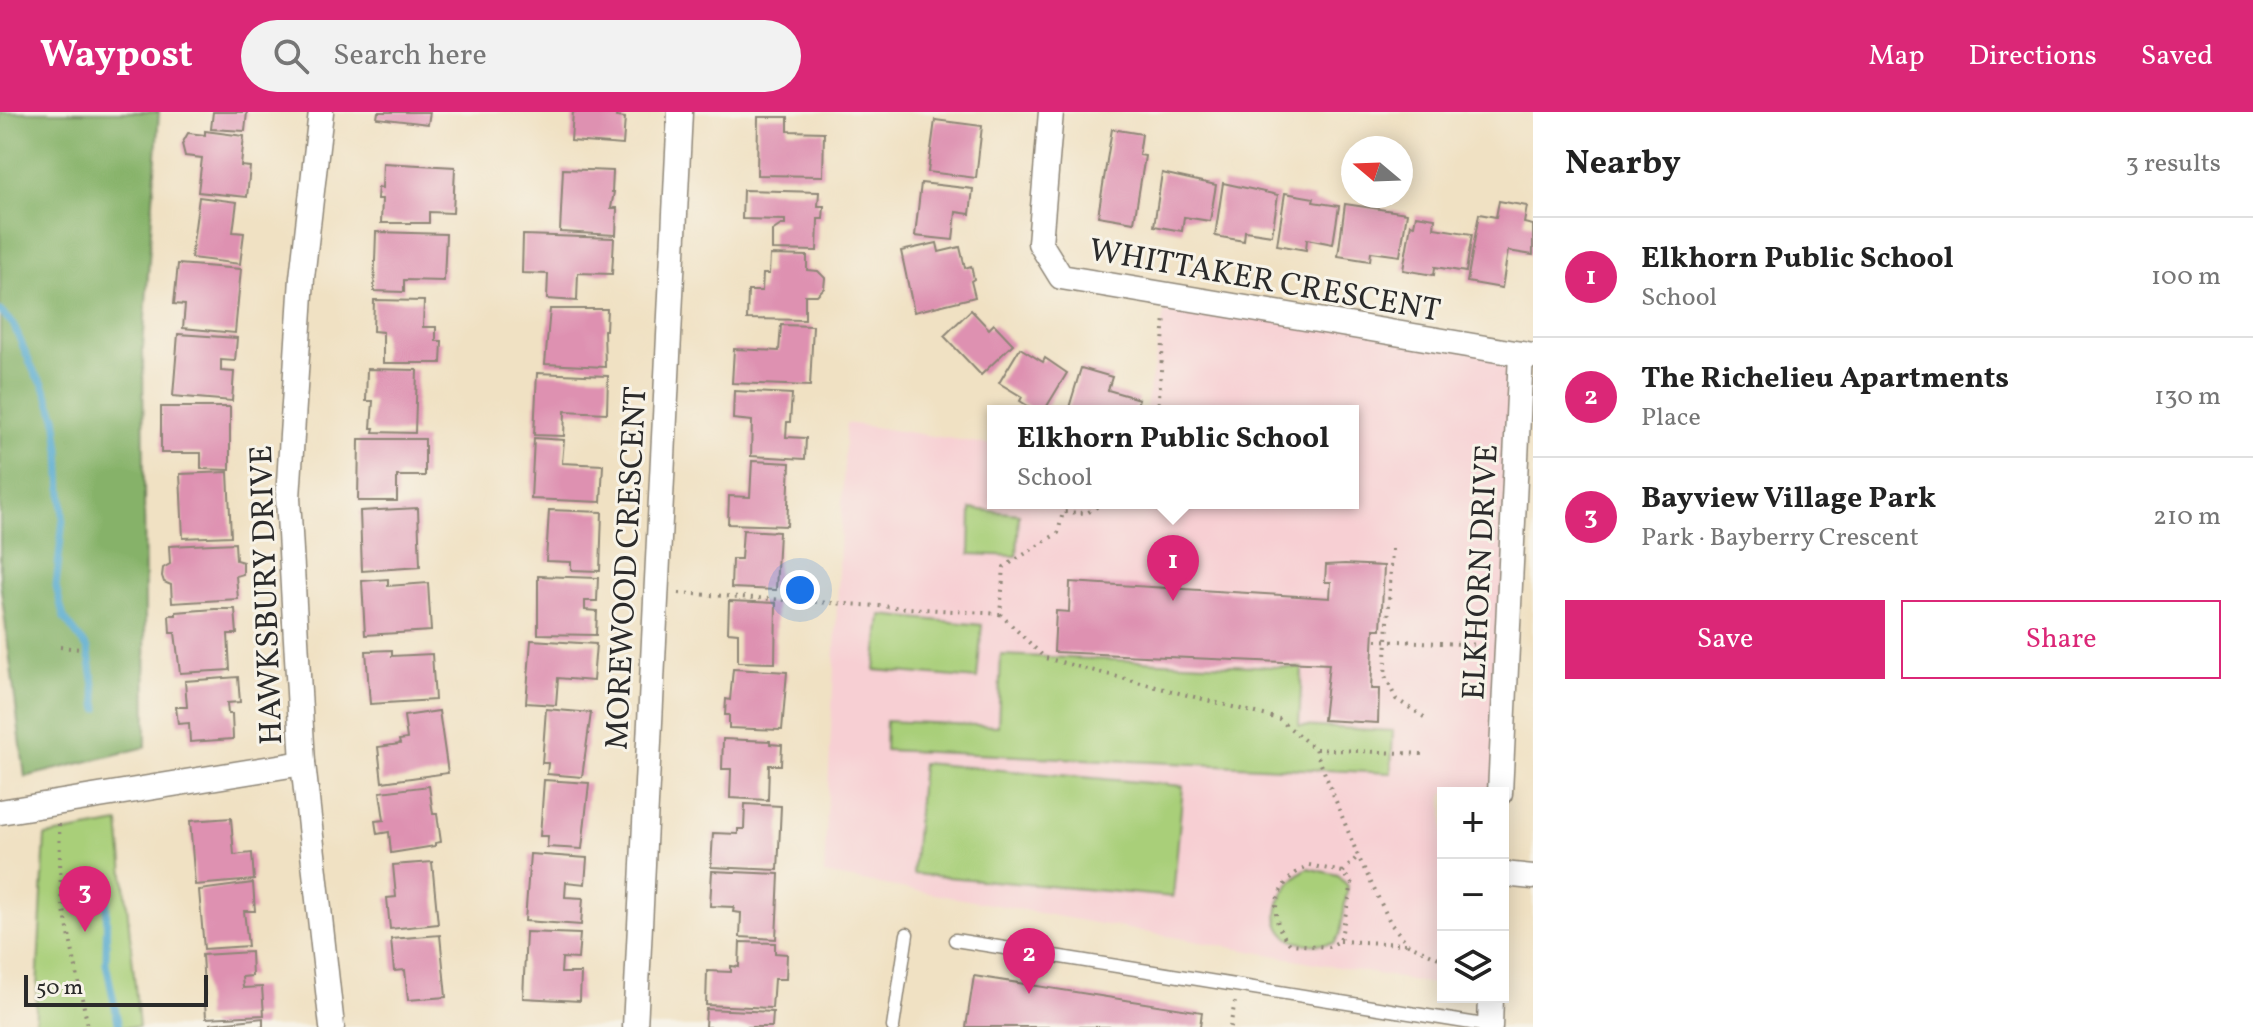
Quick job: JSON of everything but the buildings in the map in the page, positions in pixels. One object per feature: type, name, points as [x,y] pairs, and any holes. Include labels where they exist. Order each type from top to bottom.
[{"type":"street","name":"HAWKSBURY DRIVE","points":[[321,112],[302,278],[288,498],[303,763],[332,1027]]},
{"type":"street","name":"MOREWOOD CRESCENT","points":[[635,1027],[680,112]]},
{"type":"street","name":"WHITTAKER CRESCENT","points":[[1051,112],[1040,243],[1061,277],[1527,355]]},
{"type":"street","name":"ELKHORN DRIVE","points":[[1500,787],[1527,355]]},
{"type":"street","points":[[0,812],[303,763]]},
{"type":"street","points":[[1509,875],[1533,877]]},
{"type":"street","points":[[1490,1027],[1491,1003]]},
{"type":"lane","points":[[893,1027],[907,934]]},
{"type":"lane","points":[[955,940],[1490,1027]]},
{"type":"path","points":[[1159,405],[1168,294]]},
{"type":"path","points":[[1000,614],[1004,567],[1058,533],[1063,512],[1087,513],[1093,509]]},
{"type":"path","points":[[1392,549],[1385,676],[1388,688],[1396,699],[1424,717]]},
{"type":"path","points":[[656,592],[1000,614],[1045,658],[1279,719],[1315,749],[1358,856],[1391,924],[1408,944]]},
{"type":"path","points":[[1376,640],[1507,646]]},
{"type":"path","points":[[60,647],[80,649]]},
{"type":"path","points":[[1315,749],[1422,754]]},
{"type":"path","points":[[59,818],[60,887],[88,1027]]},
{"type":"path","points":[[1343,872],[1358,856]]},
{"type":"path","points":[[1340,941],[1352,884],[1343,872],[1309,865],[1294,873],[1280,891],[1276,906],[1280,932],[1290,944],[1328,947],[1340,941],[1408,944],[1437,957]]},
{"type":"path","points":[[1230,1027],[1237,986]]},
{"type":"shaded area","points":[[1168,294],[1521,354],[1500,787],[1437,787],[1437,985],[824,874],[846,423],[987,444],[987,509],[1359,509],[1359,405],[1146,405]]},
{"type":"green space","points":[[0,112],[159,112],[143,348],[146,747],[25,777],[0,581]]},
{"type":"green space","points":[[971,509],[1019,514],[1017,556],[970,554]]},
{"type":"green space","points":[[881,615],[982,625],[977,679],[875,670]]},
{"type":"green space","points":[[1001,655],[1302,668],[1299,726],[1393,731],[1391,773],[885,750],[886,721],[998,726]]},
{"type":"green space","points":[[922,763],[1183,786],[1173,897],[913,874]]},
{"type":"green space","points":[[119,823],[139,1027],[35,1027],[45,836]]},
{"type":"green space","points":[[1308,868],[1338,875],[1348,886],[1340,934],[1334,943],[1294,941],[1281,930],[1278,921],[1280,900],[1292,881]]},
{"type":"waterway","points":[[0,311],[13,324],[56,417],[63,518],[56,587],[64,618],[88,649],[98,709]]},
{"type":"waterway","points":[[107,888],[106,963],[119,1027]]},
{"type":"place","name":"Elkhorn Public School","points":[[1173,601]]},
{"type":"place","name":"Bayview Village Park","points":[[85,932]]},
{"type":"place","name":"The Richelieu Apartments","points":[[1029,994]]}]
